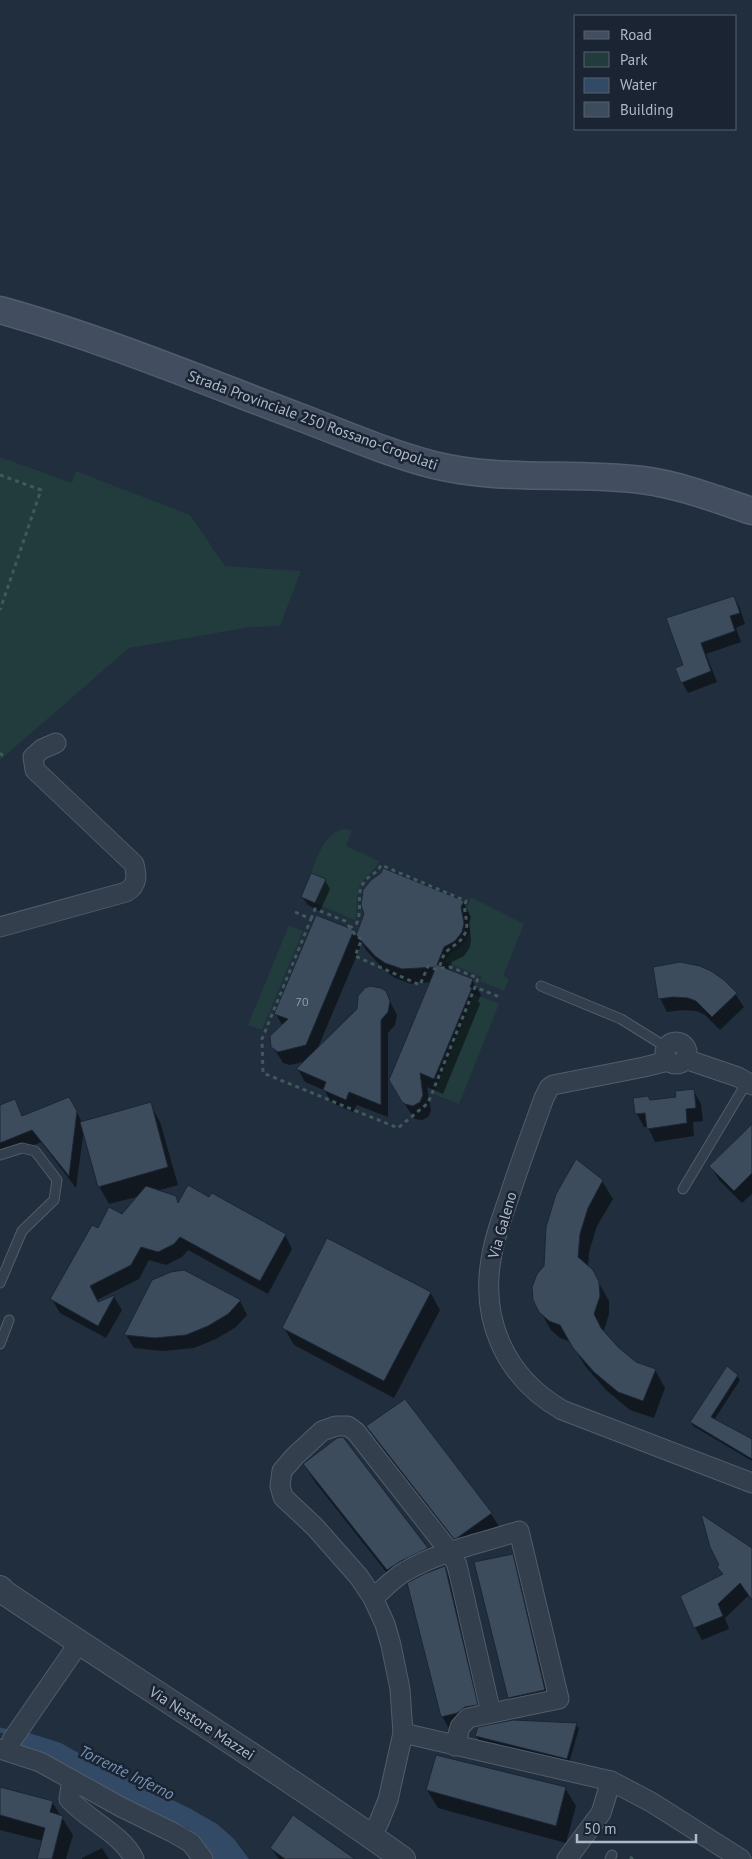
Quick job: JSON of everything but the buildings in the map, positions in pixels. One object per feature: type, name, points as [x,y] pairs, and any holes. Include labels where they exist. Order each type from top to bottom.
[{"type":"main road","name":"Strada Provinciale 250 Rossano-Cropolati","points":[[0,310],[90,339],[434,465],[502,474],[643,480],[684,489],[752,511]]},
{"type":"street","points":[[0,927],[126,892],[132,888],[136,880],[134,864],[35,770],[33,757],[42,749],[56,743]]},
{"type":"street","points":[[673,1056],[750,1083]]},
{"type":"street","name":"Via Galeno","points":[[673,1056],[644,1068],[559,1084],[549,1088],[515,1178],[499,1227],[492,1255],[489,1304],[493,1324],[502,1350],[517,1371],[548,1402],[562,1410],[752,1483]]},
{"type":"street","points":[[371,1836],[388,1800],[403,1734],[396,1666],[384,1624],[373,1598],[359,1577],[333,1547],[283,1497],[280,1486],[282,1471],[322,1431],[336,1426],[348,1426],[356,1432],[450,1552],[457,1566],[491,1713]]},
{"type":"street","points":[[373,1598],[407,1570],[450,1552],[519,1531],[559,1699],[468,1718],[460,1727],[456,1746]]},
{"type":"street","name":"Via Nestore Mazzei","points":[[0,1588],[79,1643],[403,1859]]},
{"type":"street","points":[[79,1643],[11,1741],[40,1762],[191,1843],[203,1859]]},
{"type":"street","points":[[403,1734],[611,1781],[651,1802],[741,1859]]},
{"type":"street","points":[[72,1780],[69,1800],[79,1810],[121,1840],[134,1859]]},
{"type":"street","points":[[567,1859],[601,1813],[611,1781]]},
{"type":"lane","points":[[541,986],[622,1019],[673,1056]]},
{"type":"lane","points":[[683,1189],[750,1083]]},
{"type":"lane","points":[[0,1156],[22,1148],[35,1151],[57,1180],[54,1200],[22,1231],[0,1283]]},
{"type":"lane","points":[[0,1344],[9,1320]]},
{"type":"path","points":[[0,475],[41,490],[0,610]]},
{"type":"path","points":[[0,753],[4,757]]},
{"type":"path","points":[[349,928],[356,925],[360,916],[358,901],[362,886],[372,874],[378,871],[381,865],[466,901],[464,906],[467,916],[466,931],[459,943],[446,951],[439,968]]},
{"type":"path","points":[[315,909],[345,921],[356,936],[362,939],[355,956],[420,985],[428,966],[450,967],[478,978],[428,1103],[398,1128],[263,1073],[262,1039],[311,919],[315,909]]},
{"type":"path","points":[[295,912],[311,919]]},
{"type":"path","points":[[474,987],[502,998]]},
{"type":"green space","points":[[0,457],[72,483],[76,471],[190,515],[225,566],[301,571],[280,626],[251,627],[129,648],[0,760]]},
{"type":"green space","points":[[343,829],[352,830],[346,846],[379,861],[360,885],[357,894],[355,920],[315,903],[326,879],[311,873],[326,841],[330,836]]},
{"type":"green space","points":[[471,897],[524,924],[503,976],[509,979],[504,991],[480,981],[482,977],[445,962],[449,955],[462,945],[468,936],[470,917],[467,907]]},
{"type":"green space","points":[[289,925],[303,931],[262,1030],[248,1025]]},
{"type":"green space","points":[[474,994],[499,1004],[459,1104],[434,1094]]},
{"type":"water","points":[[29,1733],[61,1743],[89,1759],[191,1809],[217,1824],[234,1839],[249,1859],[214,1859],[189,1829],[108,1793],[49,1756],[20,1745]]},
{"type":"waterway","name":"Torrente Inferno","points":[[0,1730],[12,1733]]}]
